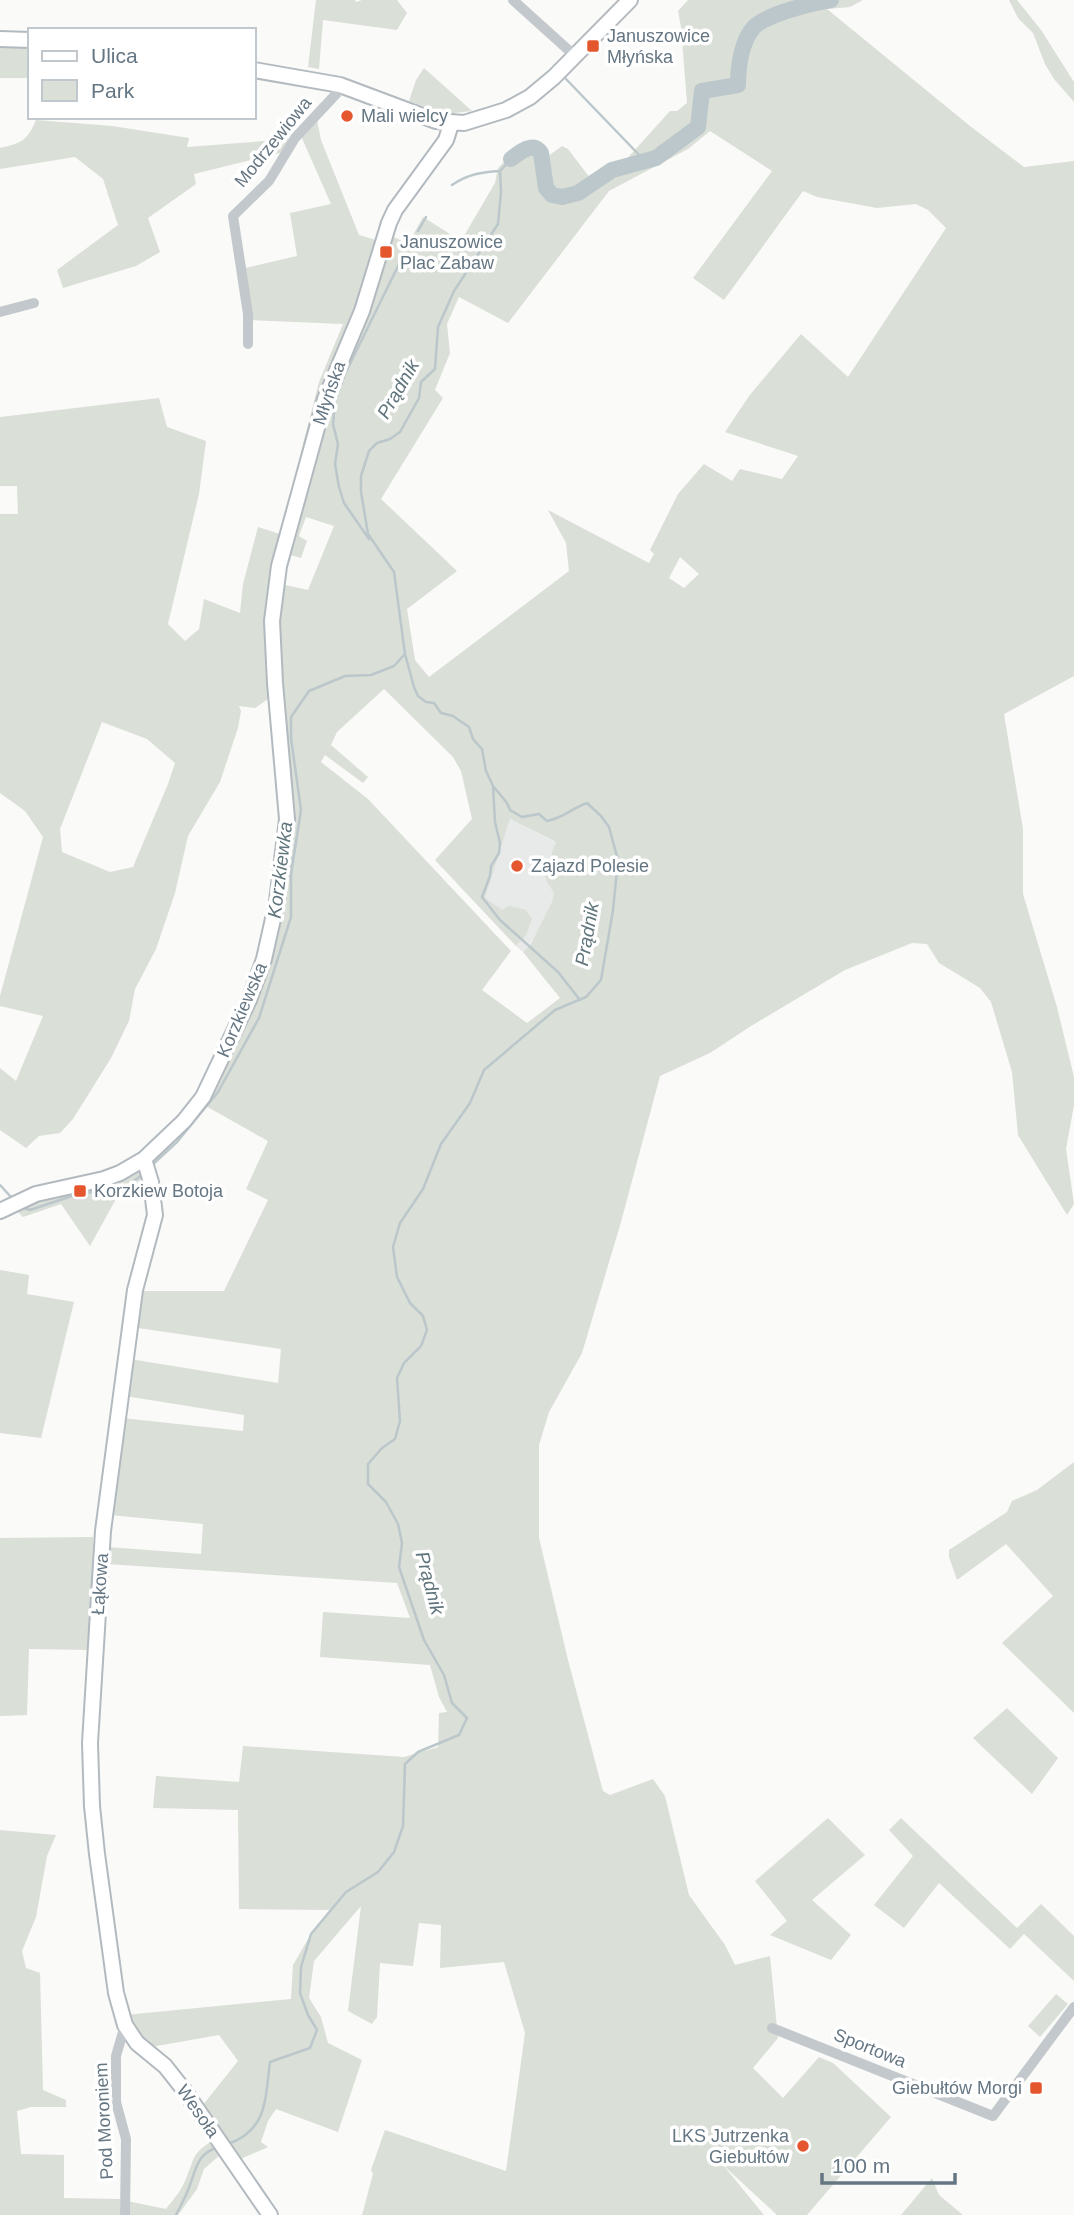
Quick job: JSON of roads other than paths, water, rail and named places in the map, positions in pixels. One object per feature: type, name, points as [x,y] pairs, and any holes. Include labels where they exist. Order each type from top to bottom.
[{"type":"street","points":[[513,0],[575,56]]},
{"type":"street","points":[[256,70],[340,85],[436,121],[451,124],[481,119],[518,104],[548,82],[631,0]]},
{"type":"street","points":[[0,39],[28,40]]},
{"type":"street","name":"Modrzewiowa","points":[[248,344],[248,314],[233,216],[269,181],[295,138],[337,93],[340,85]]},
{"type":"street","name":"Młyńska","points":[[275,682],[272,621],[279,566],[325,399],[362,311],[389,223],[395,210],[446,140],[451,124]]},
{"type":"street","points":[[0,312],[34,303]]},
{"type":"street","name":"Korzkiewska","points":[[0,1211],[36,1194],[120,1173],[144,1159],[184,1121],[203,1097],[239,1026],[264,959],[277,901],[287,819],[275,682]]},
{"type":"street","name":"Łąkowa","points":[[123,2019],[97,1854],[90,1743],[103,1531],[135,1290],[155,1215],[151,1182],[144,1159]]},
{"type":"street","name":"Sportowa","points":[[772,2028],[993,2116],[1074,2007]]},
{"type":"street","name":"Wesoła","points":[[123,2019],[137,2043],[165,2066],[270,2215]]},
{"type":"street","name":"Pod Moroniem","points":[[123,2019],[116,2056],[116,2102],[126,2139],[125,2215]]},
{"type":"waterway","name":"Prądnik","points":[[511,159],[526,149],[538,150],[541,153],[546,188],[552,195],[562,197],[578,193],[612,170],[656,158],[698,127],[702,91],[738,85],[743,47],[754,27],[779,14],[831,0]]},
{"type":"waterway","points":[[566,79],[644,160]]},
{"type":"waterway","name":"Prądnik","points":[[228,2144],[241,2138],[258,2121],[265,2100],[270,2062],[310,2048],[317,2030],[300,1993],[301,1967],[311,1934],[346,1892],[378,1872],[394,1852],[403,1826],[405,1764],[418,1752],[459,1735],[467,1718],[452,1703],[444,1675],[424,1640],[399,1567],[402,1543],[398,1524],[386,1502],[368,1484],[368,1464],[382,1448],[395,1439],[400,1421],[397,1378],[404,1363],[421,1346],[427,1330],[423,1316],[410,1303],[397,1277],[393,1247],[400,1223],[423,1189],[441,1144],[470,1103],[484,1070],[555,1010],[586,997],[601,980],[613,910],[618,860],[609,827],[601,816],[587,803],[547,821],[539,814],[522,817],[510,810],[493,786],[486,771],[482,749],[473,739],[469,727],[453,716],[441,713],[434,703],[426,702],[418,696],[405,654],[394,572],[368,534],[361,492],[361,476],[369,451],[377,443],[400,432],[419,398],[421,382],[435,369],[438,327],[454,291],[498,224],[500,171],[511,159]]},
{"type":"waterway","points":[[452,185],[475,174],[500,171]]},
{"type":"waterway","points":[[418,231],[426,217]]},
{"type":"waterway","points":[[369,539],[344,503],[339,487],[335,464],[338,444],[333,424],[335,401],[345,374],[403,256]]},
{"type":"waterway","name":"Korzkiewka","points":[[151,1166],[177,1142],[218,1092],[259,1018],[291,917],[291,874],[301,810],[291,738],[291,717],[309,691],[345,676],[371,675],[394,666],[405,654]]},
{"type":"waterway","points":[[493,786],[495,822],[500,843],[499,853],[491,866],[482,897],[500,920],[558,972],[580,1000]]},
{"type":"waterway","name":"Korzkiewka","points":[[20,1207],[30,1210],[72,1196],[128,1185],[142,1175]]},
{"type":"waterway","name":"Korzkiewka","points":[[0,1185],[11,1197]]},
{"type":"waterway","name":"Prądnik","points":[[176,2215],[201,2159],[210,2150],[218,2147]]},
{"type":"place","name":"Januszowice Młyńska","points":[[593,46]]},
{"type":"place","name":"Mali wielcy","points":[[347,116]]},
{"type":"place","name":"Januszowice Plac Zabaw","points":[[386,252]]},
{"type":"place","name":"Zajazd Polesie","points":[[517,866]]},
{"type":"place","name":"Korzkiew Botoja","points":[[80,1191]]},
{"type":"place","name":"Giebułtów Morgi","points":[[1036,2088]]},
{"type":"place","name":"LKS Jutrzenka Giebułtów","points":[[803,2146]]}]
